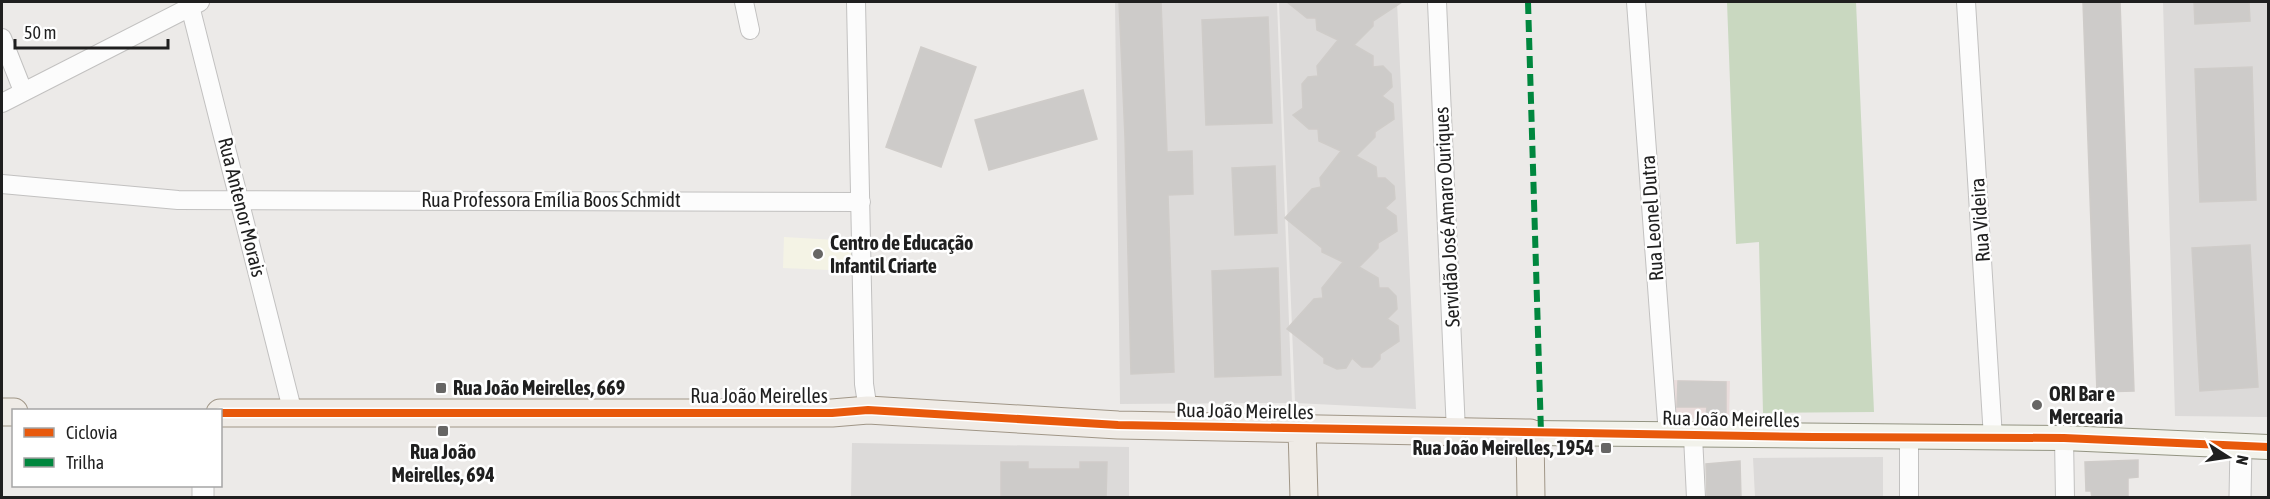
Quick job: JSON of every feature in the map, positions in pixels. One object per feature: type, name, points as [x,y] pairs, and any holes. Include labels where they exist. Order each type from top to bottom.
[{"type":"main road","name":"Rua João Meirelles","points":[[222,413],[832,413],[868,410],[1118,425],[1668,435],[2064,438],[2268,447]]},
{"type":"main road","points":[[1302,429],[1304,498]]},
{"type":"main road","points":[[1530,433],[1531,498]]},
{"type":"street","points":[[744,2],[750,30]]},
{"type":"street","points":[[856,2],[864,384],[868,410]]},
{"type":"street","name":"Servidão José Amaro Ouriques","points":[[1437,2],[1456,432]]},
{"type":"street","name":"Rua Leonel Dutra","points":[[1636,2],[1668,435]]},
{"type":"street","name":"Rua Videira","points":[[1966,2],[1994,438]]},
{"type":"street","points":[[2,103],[193,3]]},
{"type":"street","name":"Rua Antenor Morais","points":[[193,3],[293,413]]},
{"type":"street","points":[[2,38],[23,91]]},
{"type":"street","name":"Rua Professora Emília Boos Schmidt","points":[[2,184],[178,200],[861,202]]},
{"type":"street","points":[[1694,435],[1696,498]]},
{"type":"street","points":[[1909,438],[1909,498]]},
{"type":"street","points":[[2064,438],[2065,498]]},
{"type":"street","points":[[2240,498],[2241,446]]},
{"type":"shaded area","points":[[1115,2],[1277,2],[1292,403],[1120,404]]},
{"type":"shaded area","points":[[1279,2],[1397,2],[1416,409],[1295,403]]},
{"type":"shaded area","points":[[2163,2],[2268,2],[2268,417],[2175,416]]},
{"type":"shaded area","name":"Centro de Educação Infantil Criarte","points":[[784,237],[853,241],[852,271],[783,268]]},
{"type":"shaded area","points":[[1672,380],[1730,381],[1729,418],[1673,419]]},
{"type":"shaded area","points":[[852,443],[1129,447],[1129,497],[851,498]]},
{"type":"shaded area","points":[[1883,457],[1883,497],[1755,497],[1753,458]]},
{"type":"green space","points":[[1727,2],[1856,2],[1874,412],[1763,413],[1759,242],[1736,244]]},
{"type":"building","points":[[1119,2],[1161,2],[1167,152],[1192,151],[1193,194],[1168,195],[1174,372],[1131,374]]},
{"type":"building","points":[[1287,2],[1402,2],[1373,21],[1373,26],[1354,45],[1373,56],[1373,67],[1383,66],[1391,74],[1392,87],[1382,96],[1393,104],[1394,119],[1375,132],[1375,137],[1356,156],[1376,167],[1377,178],[1385,178],[1394,186],[1395,199],[1385,208],[1396,216],[1397,231],[1378,243],[1378,248],[1359,267],[1378,278],[1379,288],[1388,288],[1396,296],[1397,309],[1387,319],[1398,326],[1399,341],[1380,354],[1380,359],[1372,367],[1362,367],[1352,358],[1346,368],[1337,369],[1324,363],[1324,358],[1287,329],[1314,299],[1323,298],[1322,288],[1343,262],[1322,252],[1322,248],[1285,218],[1312,189],[1321,187],[1320,178],[1341,151],[1319,141],[1318,129],[1309,129],[1293,115],[1303,108],[1302,84],[1308,77],[1318,76],[1317,66],[1338,40],[1317,30],[1316,18],[1307,18]]},
{"type":"building","points":[[2083,2],[2120,2],[2134,391],[2097,392]]},
{"type":"building","points":[[2194,2],[2249,2],[2250,21],[2195,24]]},
{"type":"building","points":[[1268,17],[1272,123],[1206,125],[1202,20]]},
{"type":"building","points":[[921,47],[976,67],[941,167],[886,147]]},
{"type":"building","points":[[2252,67],[2256,200],[2200,202],[2195,69]]},
{"type":"building","points":[[1083,90],[1097,139],[989,170],[975,120]]},
{"type":"building","points":[[1275,166],[1277,233],[1235,235],[1232,168]]},
{"type":"building","points":[[2250,245],[2258,387],[2200,391],[2192,248]]},
{"type":"building","points":[[1278,268],[1281,375],[1215,377],[1212,271]]},
{"type":"building","points":[[1678,381],[1726,382],[1726,416],[1706,415],[1707,407],[1677,407]]},
{"type":"building","points":[[2138,460],[2138,477],[2128,478],[2128,498],[2092,498],[2091,491],[2086,491],[2085,462]]},
{"type":"building","points":[[1740,461],[1741,498],[1707,498],[1706,464]]},
{"type":"building","points":[[1001,462],[1028,462],[1028,469],[1080,469],[1080,462],[1107,462],[1106,498],[1001,498]]},
{"type":"marked path","points":[[1528,2],[1541,433]]},
{"type":"cycle path","points":[[222,413],[832,413],[868,410],[1118,425],[1813,437],[2064,438],[2268,447]]},
{"type":"place","name":"Centro de Educação Infantil Criarte","points":[[818,254]]},
{"type":"place","name":"Rua João Meirelles, 669","points":[[441,388]]},
{"type":"place","name":"ORI Bar e Mercearia","points":[[2037,405]]},
{"type":"place","name":"Rua João Meirelles, 694","points":[[443,431]]},
{"type":"place","name":"Rua João Meirelles, 1954","points":[[1606,448]]}]
